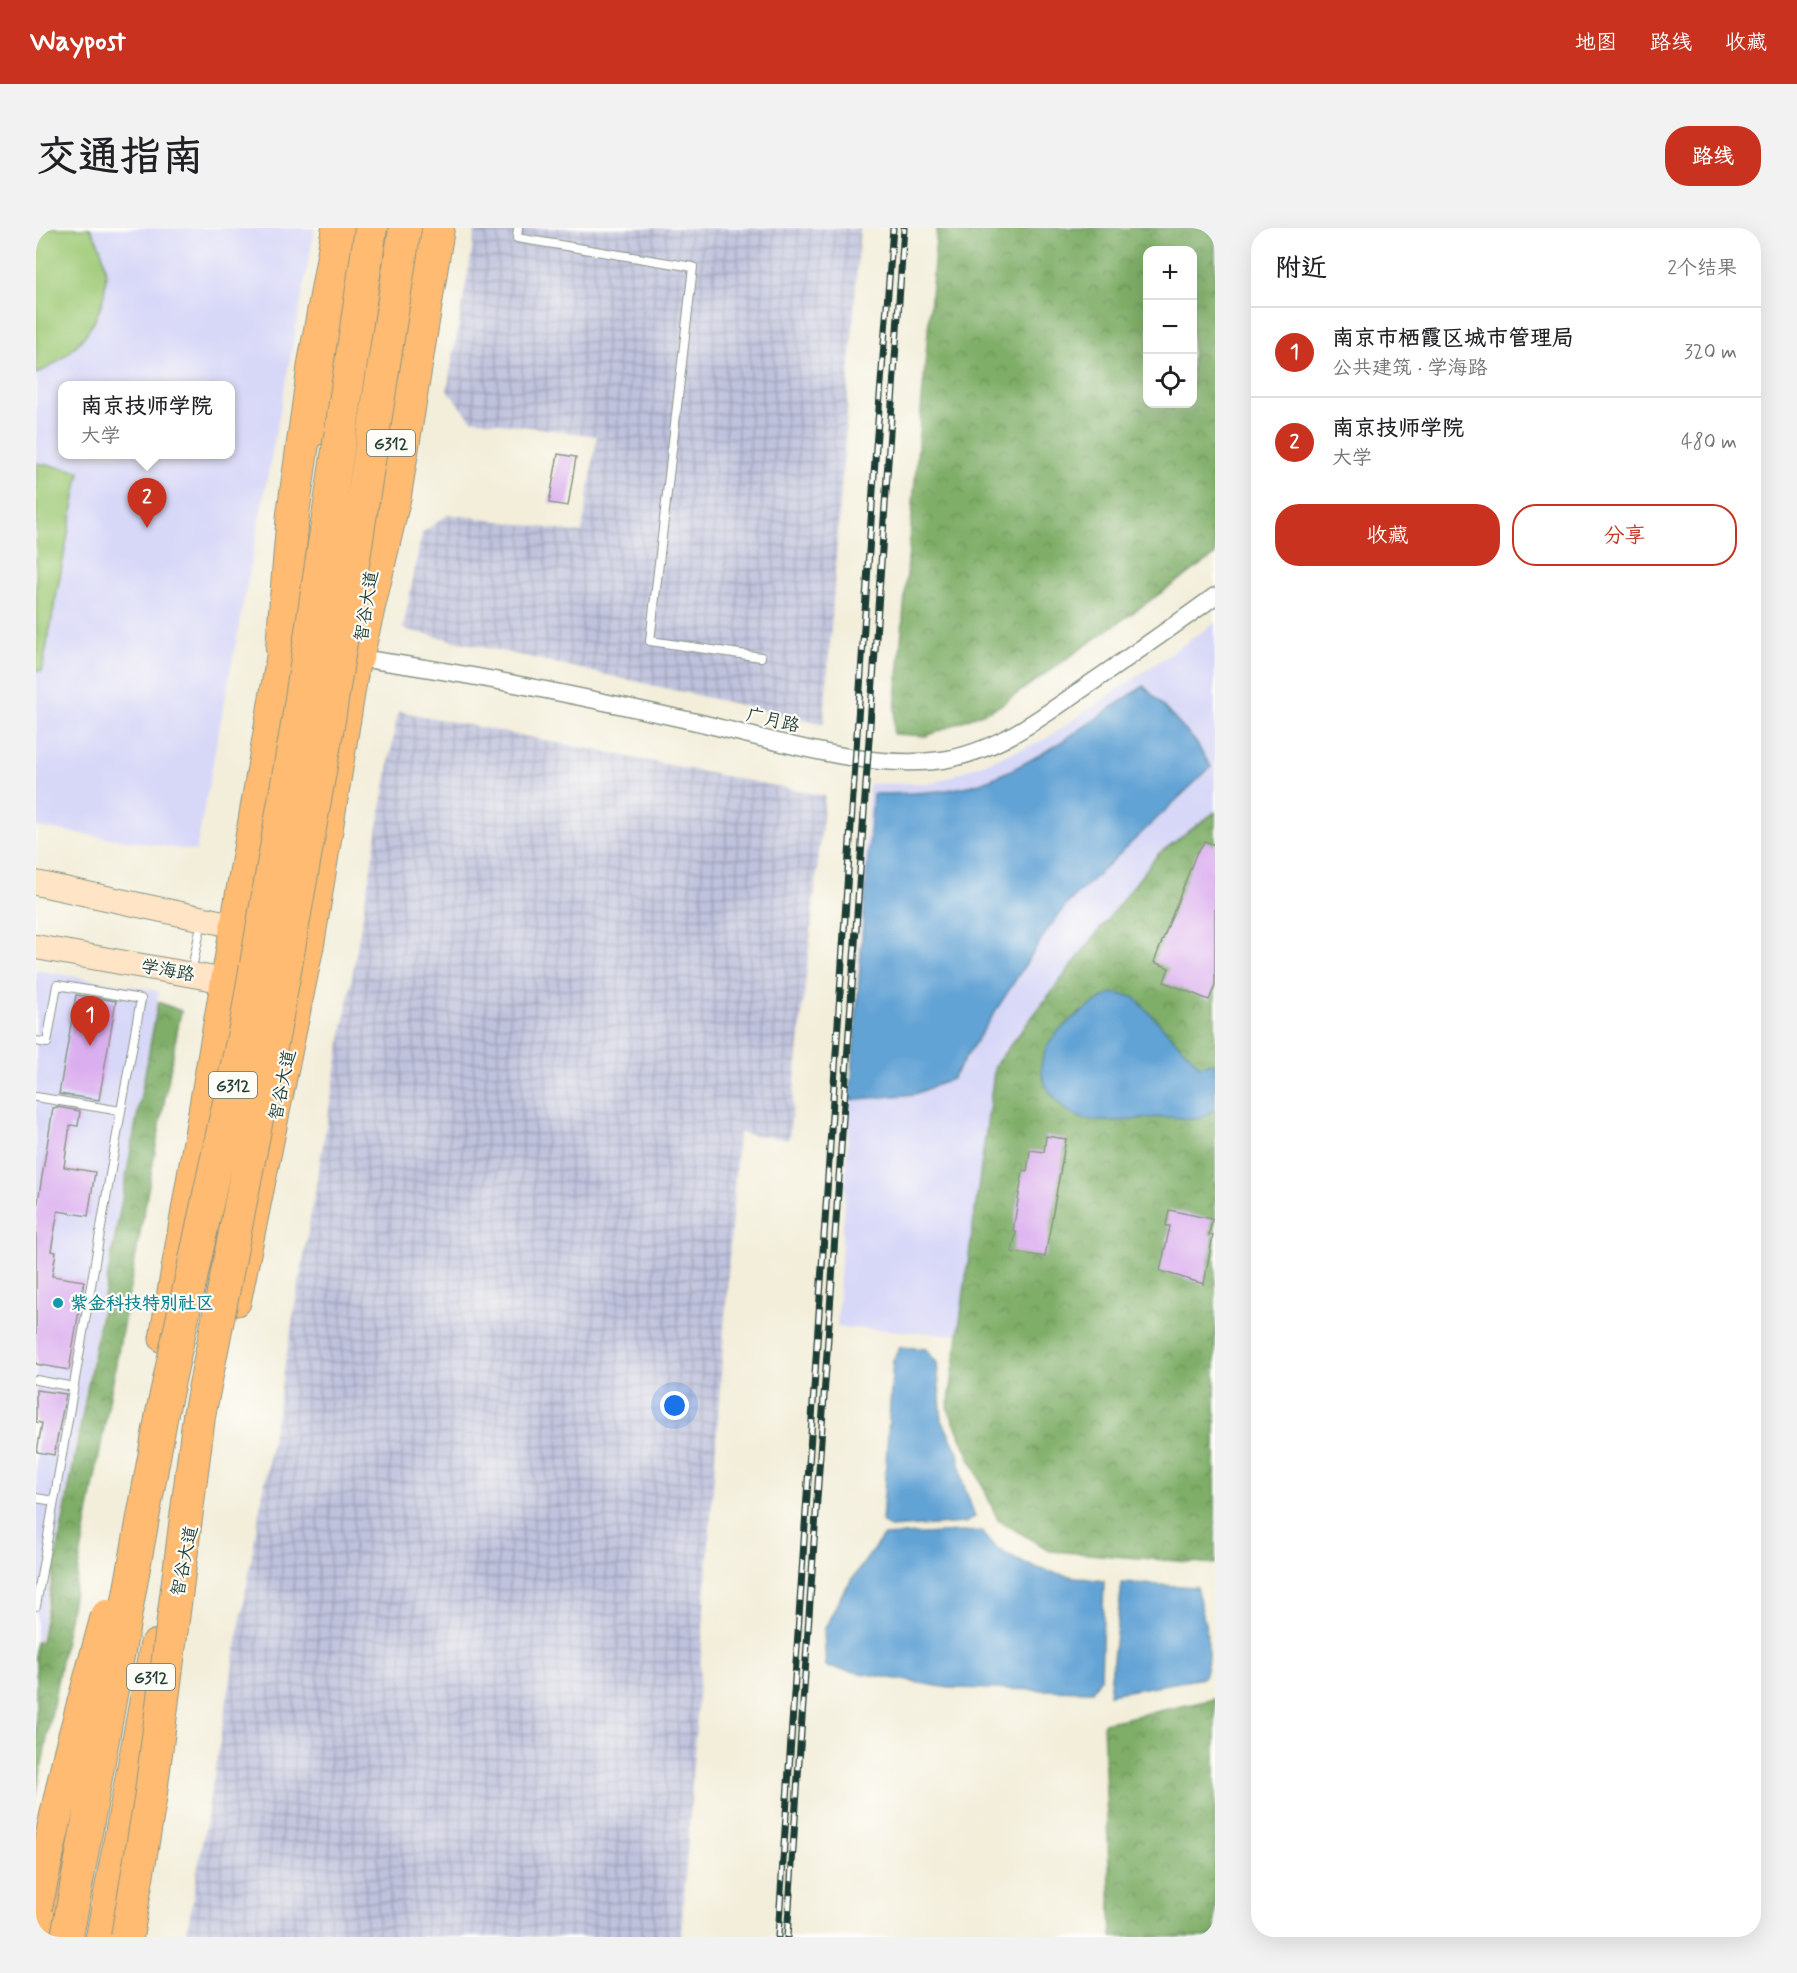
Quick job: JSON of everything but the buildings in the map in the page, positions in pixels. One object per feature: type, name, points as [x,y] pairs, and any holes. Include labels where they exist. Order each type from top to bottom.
[{"type":"highway","points":[[282,648],[293,514],[314,364],[338,228]]},
{"type":"highway","name":"G312","points":[[67,1937],[162,1413],[248,1011],[298,719],[371,228]]},
{"type":"highway","name":"智谷大道","points":[[102,1937],[199,1416],[275,1027],[328,726],[405,228]]},
{"type":"highway","points":[[357,658],[394,495],[438,228]]},
{"type":"highway","points":[[36,1907],[70,1752],[162,1413]]},
{"type":"highway","points":[[127,1937],[150,1800],[199,1416]]},
{"type":"main road","name":"G312","points":[[50,1937],[120,1584],[227,980],[234,925],[354,228]]},
{"type":"main road","name":"智谷大道","points":[[115,1937],[170,1628],[311,941],[424,228]]},
{"type":"main road","points":[[36,883],[311,941]]},
{"type":"main road","name":"学海路","points":[[36,946],[300,994]]},
{"type":"street","name":"广月路","points":[[282,648],[459,675],[676,718],[834,753],[890,762],[944,760],[981,748],[1024,729],[1215,596]]},
{"type":"lane","points":[[518,228],[517,238],[693,267],[650,641],[761,657]]},
{"type":"lane","points":[[191,973],[203,918]]},
{"type":"lane","points":[[36,1041],[47,1043],[57,985],[141,999],[36,1606]]},
{"type":"lane","points":[[36,1097],[121,1112]]},
{"type":"lane","points":[[36,1380],[74,1387]]},
{"type":"lane","points":[[36,1498],[54,1501]]},
{"type":"shaded area","points":[[36,228],[315,228],[196,851],[36,827]]},
{"type":"shaded area","points":[[476,228],[860,228],[824,724],[403,629],[422,533],[449,514],[582,533],[597,436],[471,419],[447,390]]},
{"type":"shaded area","points":[[1215,623],[1215,1352],[837,1327],[869,784],[934,783],[1044,740]]},
{"type":"shaded area","points":[[398,711],[825,796],[789,1139],[738,1133],[681,1937],[186,1937]]},
{"type":"shaded area","points":[[36,970],[159,991],[39,1640],[36,1640]]},
{"type":"green space","points":[[36,228],[90,228],[101,250],[105,271],[104,292],[98,313],[88,331],[56,363],[36,374]]},
{"type":"green space","points":[[937,228],[1215,228],[1215,555],[999,706],[927,736],[893,734]]},
{"type":"green space","points":[[36,463],[80,471],[42,671],[36,670]]},
{"type":"green space","points":[[1215,812],[1215,1564],[1051,1551],[998,1520],[948,1409],[995,1065],[1158,854]]},
{"type":"green space","points":[[158,1002],[181,1011],[36,1797],[36,1642],[41,1641]]},
{"type":"green space","points":[[1215,1699],[1215,1937],[1112,1937],[1103,1723]]},
{"type":"water","points":[[1144,686],[1195,741],[1211,767],[1068,903],[1048,929],[952,1079],[915,1094],[850,1100],[873,794],[944,790],[983,782],[1046,751]]},
{"type":"water","points":[[1113,993],[1134,997],[1200,1066],[1215,1063],[1215,1108],[1209,1114],[1197,1119],[1164,1117],[1112,1121],[1091,1120],[1072,1114],[1053,1096],[1042,1076],[1042,1060],[1048,1045],[1071,1020]]},
{"type":"water","points":[[900,1347],[926,1349],[937,1363],[942,1420],[958,1453],[963,1483],[975,1517],[965,1523],[890,1528],[882,1522],[893,1360]]},
{"type":"water","points":[[981,1531],[995,1546],[1021,1562],[1062,1575],[1104,1581],[1101,1678],[1092,1691],[949,1688],[826,1667],[824,1630],[843,1592],[883,1536]]},
{"type":"water","points":[[1122,1583],[1196,1587],[1208,1646],[1203,1678],[1109,1694]]},
{"type":"railway","points":[[778,1937],[875,460],[893,228]]},
{"type":"railway","points":[[787,1937],[904,228]]},
{"type":"place","name":"南京技师学院","points":[[147,528]]},
{"type":"place","name":"南京市栖霞区城市管理局","points":[[90,1046]]},
{"type":"place","name":"紫金科技特别社区","points":[[58,1303]]}]
